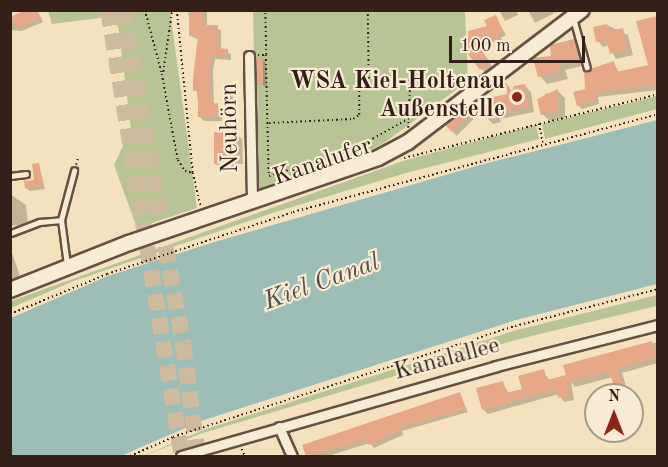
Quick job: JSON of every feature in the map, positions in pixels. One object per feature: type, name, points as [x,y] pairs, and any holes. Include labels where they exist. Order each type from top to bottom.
[{"type":"street","name":"Kanalufer","points":[[10,290],[202,217],[410,149],[578,14]]},
{"type":"street","name":"Neuhörn","points":[[249,56],[252,200]]},
{"type":"street","name":"Kanalallee","points":[[182,456],[279,427],[657,325]]},
{"type":"street","points":[[279,427],[292,456]]},
{"type":"lane","points":[[578,14],[587,67]]},
{"type":"lane","points":[[67,267],[61,220],[74,171]]},
{"type":"lane","points":[[10,176],[26,174]]},
{"type":"lane","points":[[11,233],[40,222],[61,220]]},
{"type":"path","points":[[145,10],[162,74],[178,160],[185,171],[194,173]]},
{"type":"path","points":[[162,74],[172,10]]},
{"type":"path","points":[[177,10],[194,173],[202,217]]},
{"type":"path","points":[[265,10],[269,176],[353,150],[409,118]]},
{"type":"path","points":[[368,10],[369,81]]},
{"type":"path","points":[[249,56],[266,55]]},
{"type":"path","points":[[268,123],[353,119],[359,114],[360,82],[458,79]]},
{"type":"path","points":[[410,81],[410,149]]},
{"type":"path","name":"Kanalufer","points":[[402,158],[410,149],[538,123],[657,94]]},
{"type":"path","points":[[10,314],[107,274],[293,212],[657,114]]},
{"type":"path","points":[[538,123],[543,144]]},
{"type":"path","points":[[129,456],[173,437],[515,326],[657,289]]},
{"type":"green space","points":[[48,11],[170,11],[197,208],[137,228],[114,165],[131,129],[117,16],[52,24]]},
{"type":"green space","points":[[253,11],[465,11],[468,81],[384,143],[358,157],[257,191]]},
{"type":"green space","points":[[657,96],[657,109],[545,139],[542,124]]},
{"type":"green space","points":[[536,125],[539,139],[406,173],[275,212],[74,281],[11,308],[11,301],[403,161]]},
{"type":"green space","points":[[657,295],[657,306],[519,339],[203,433],[143,456],[203,430],[517,330]]},
{"type":"water","name":"Kiel Canal","points":[[657,120],[657,284],[516,320],[201,421],[121,456],[11,456],[11,318],[108,276],[211,243],[480,165]]},
{"type":"building","points":[[26,10],[37,10],[40,19],[17,28],[12,16]]},
{"type":"building","points":[[189,10],[204,10],[204,25],[218,25],[218,48],[228,49],[228,56],[211,56],[211,104],[218,103],[218,117],[198,117],[198,91],[193,91],[193,78],[198,36],[189,36]]},
{"type":"building","points":[[496,15],[503,32],[498,34],[501,39],[494,42],[492,38],[477,44],[490,62],[480,70],[468,54],[468,31],[487,26],[484,20]]},
{"type":"building","points":[[657,16],[657,85],[595,93],[596,101],[577,106],[573,92],[585,89],[584,71],[614,61],[616,72],[648,65],[636,21]]},
{"type":"building","points":[[607,24],[609,31],[623,28],[628,50],[610,54],[606,40],[596,42],[593,27]]},
{"type":"building","points":[[574,39],[579,57],[559,62],[561,71],[538,77],[533,58],[551,56],[550,45]]},
{"type":"building","points":[[256,58],[263,58],[263,84],[256,84]]},
{"type":"building","points":[[505,82],[512,91],[514,86],[525,84],[529,107],[495,113],[496,116],[486,119],[482,104],[489,103],[488,98],[507,94]]},
{"type":"building","points":[[558,89],[558,110],[541,115],[537,99]]},
{"type":"building","points":[[466,109],[471,115],[451,132],[446,126]]},
{"type":"building","points":[[214,132],[237,132],[238,159],[231,159],[231,164],[214,164]]},
{"type":"building","points":[[39,163],[43,186],[25,188],[24,181],[34,180],[32,164]]},
{"type":"building","points":[[652,341],[656,357],[617,368],[622,383],[613,383],[609,371],[568,382],[563,365]]},
{"type":"building","points":[[544,369],[547,380],[566,375],[570,395],[558,398],[556,389],[482,410],[476,388],[503,381],[506,393],[522,389],[518,376]]},
{"type":"building","points":[[460,392],[466,409],[399,427],[401,431],[369,445],[367,440],[306,456],[302,445]]},
{"type":"tunnel","points":[[108,10],[182,456]]},
{"type":"tunnel","points":[[123,10],[183,344],[198,456]]},
{"type":"place","name":"WSA Kiel-Holtenau Außenstelle","points":[[517,97]]}]
